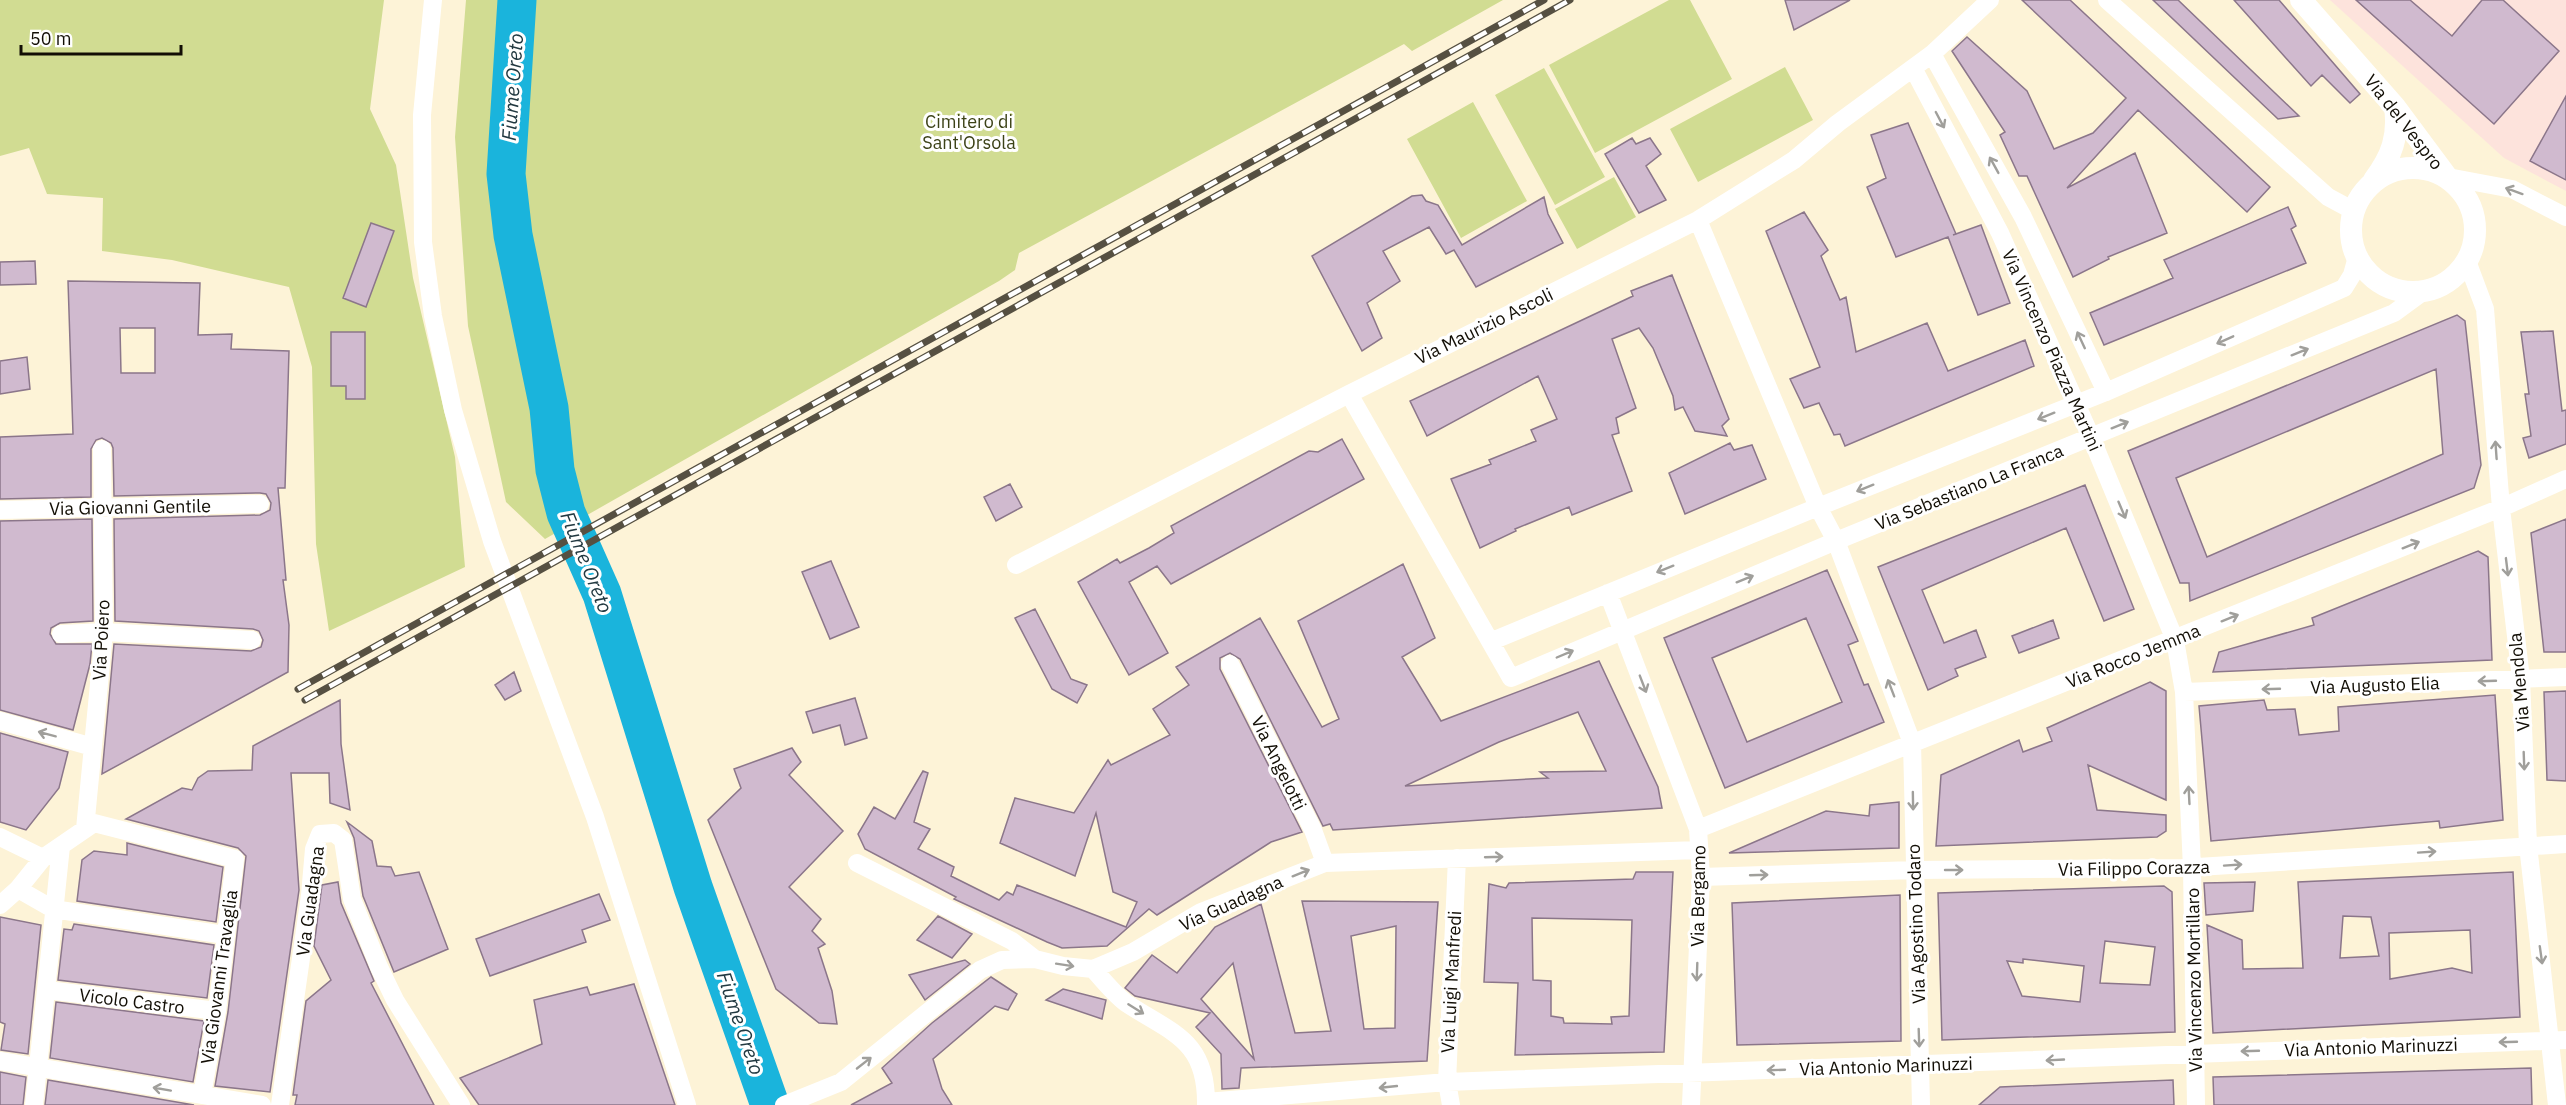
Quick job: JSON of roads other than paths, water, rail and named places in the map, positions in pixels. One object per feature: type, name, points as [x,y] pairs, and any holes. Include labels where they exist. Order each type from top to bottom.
[{"type":"street","points":[[433,0],[422,115],[423,242],[433,316],[453,410],[492,541],[595,818],[687,1105]]},
{"type":"street","name":"Via Maurizio Ascoli","points":[[1016,565],[1349,394],[1698,220],[1794,160],[1838,123],[1932,54],[1990,0]]},
{"type":"street","points":[[2107,0],[2328,197],[2354,211]]},
{"type":"street","name":"Via del Vespro","points":[[2301,0],[2395,107],[2448,177],[2512,189],[2566,217]]},
{"type":"street","name":"Via Vincenzo Piazza Martini","points":[[1932,54],[2023,217],[2106,392]]},
{"type":"street","name":"Via Vincenzo Piazza Martini","points":[[1913,68],[2000,233],[2091,437],[2175,639]]},
{"type":"street","points":[[2371,183],[2389,172],[2409,167],[2429,169],[2448,177],[2464,194],[2474,215],[2475,239],[2467,261],[2453,278],[2424,291],[2397,290],[2385,285],[2364,268],[2357,257],[2351,234],[2354,211],[2371,183],[2394,146],[2397,137],[2395,107]]},
{"type":"street","name":"Via Agostino Todaro","points":[[1698,220],[1818,507],[1836,542],[1912,743],[1921,1105]]},
{"type":"street","name":"Via Sebastiano La Franca","points":[[2357,257],[2352,275],[2344,288],[2106,392],[1492,641],[1511,678],[1622,630],[2394,313],[2424,291]]},
{"type":"street","name":"Via Mendola","points":[[2467,261],[2485,309],[2500,508],[2521,679],[2528,845],[2559,1040],[2557,1105]]},
{"type":"street","points":[[1349,394],[1492,641]]},
{"type":"street","name":"Via Poiero","points":[[89,826],[93,747],[104,632],[102,449]]},
{"type":"street","name":"Via Rocco Jemma","points":[[1698,829],[2500,508],[2566,478]]},
{"type":"street","name":"Via Giovanni Gentile","points":[[0,510],[260,504]]},
{"type":"street","name":"Via Bergamo","points":[[1608,593],[1698,829],[1701,878],[1691,1105]]},
{"type":"street","points":[[61,634],[104,632],[252,640]]},
{"type":"street","name":"Via Vincenzo Mortillaro","points":[[2175,639],[2184,692],[2192,868],[2196,1105]]},
{"type":"street","name":"Via Angelotti","points":[[1230,664],[1313,830],[1325,863]]},
{"type":"street","name":"Via Augusto Elia","points":[[2184,692],[2566,677]]},
{"type":"street","points":[[0,721],[93,747]]},
{"type":"street","points":[[0,905],[18,889],[43,858],[89,826]]},
{"type":"street","name":"Via Giovanni Travaglia","points":[[89,826],[235,859],[217,1011],[202,1095]]},
{"type":"street","name":"Via Guadagna","points":[[280,1105],[310,895],[314,849],[321,834],[334,833],[343,840],[352,899],[394,1000],[461,1105]]},
{"type":"street","points":[[0,837],[43,858]]},
{"type":"street","name":"Via Filippo Corazza","points":[[1701,878],[1914,870],[2192,868],[2566,844]]},
{"type":"street","points":[[34,1105],[61,846]]},
{"type":"street","name":"Via Guadagna","points":[[1094,969],[1133,952],[1201,912],[1325,863],[1699,850]]},
{"type":"street","name":"Via Luigi Manfredi","points":[[1451,1105],[1447,1082],[1457,858]]},
{"type":"street","points":[[857,863],[1012,941],[1035,959]]},
{"type":"street","points":[[18,889],[53,909],[225,936]]},
{"type":"street","points":[[784,1105],[841,1082],[980,970],[1002,960],[1035,959],[1094,969],[1123,1001],[1184,1038],[1202,1069],[1206,1103]]},
{"type":"street","name":"Vicolo Castro","points":[[47,990],[217,1011]]},
{"type":"street","name":"Via Antonio Marinuzzi","points":[[1206,1103],[1447,1082],[1920,1066],[2194,1053],[2559,1040]]},
{"type":"street","points":[[0,1061],[262,1105]]},
{"type":"waterway","name":"Fiume Oreto","points":[[517,0],[506,174],[513,235],[549,408],[555,470],[566,513],[602,594],[693,887],[770,1105]]},
{"type":"railway","points":[[298,689],[1544,0]]},
{"type":"railway","points":[[305,700],[1570,0]]},
{"type":"park label","name":"Cimitero di Sant'Orsola","points":[[969,131]]}]
